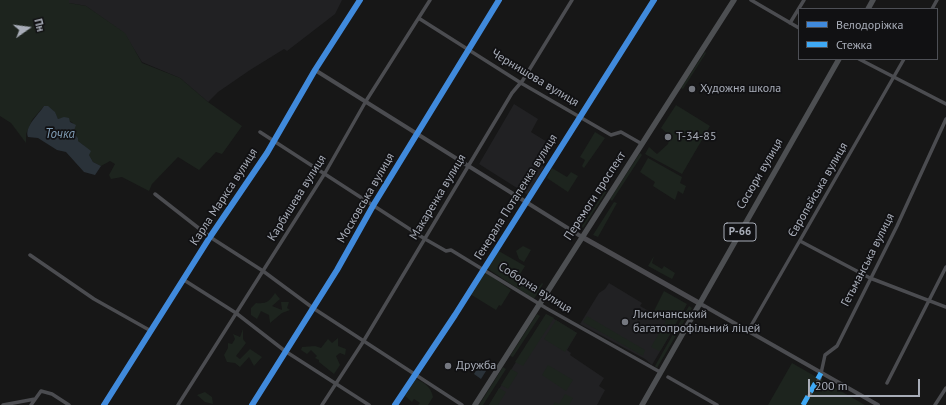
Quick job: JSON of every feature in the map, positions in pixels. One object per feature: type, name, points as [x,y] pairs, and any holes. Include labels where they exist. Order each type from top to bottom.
[{"type":"main road","name":"Перемоги проспект","points":[[475,405],[734,0]]},
{"type":"main road","name":"Сосюри вулиця","points":[[642,405],[838,60]]},
{"type":"main road","points":[[582,237],[699,303]]},
{"type":"street","name":"Карла Маркса вулиця","points":[[104,405],[184,280],[210,236],[274,141],[315,70],[360,0]]},
{"type":"street","name":"Карбишева вулиця","points":[[178,405],[325,173],[366,102],[420,19],[430,0]]},
{"type":"street","name":"Московська вулиця","points":[[252,405],[341,264],[374,204],[467,49],[499,0]]},
{"type":"street","name":"Макаренка вулиця","points":[[322,405],[363,342],[512,93],[521,82],[572,0]]},
{"type":"street","name":"Генерала Потапенка вулиця","points":[[395,405],[414,374],[440,338],[527,202],[654,0]]},
{"type":"street","points":[[751,0],[798,27]]},
{"type":"street","points":[[790,23],[798,10]]},
{"type":"street","name":"Чернишова вулиця","points":[[420,19],[580,117],[611,134],[621,132],[642,144]]},
{"type":"street","points":[[861,60],[895,76],[946,104]]},
{"type":"street","name":"Європейська вулиця","points":[[748,331],[903,60]]},
{"type":"street","points":[[315,70],[582,237]]},
{"type":"street","name":"Гетьманська вулиця","points":[[804,405],[822,373],[825,355],[837,346],[897,226],[946,119]]},
{"type":"street","name":"Соборна вулиця","points":[[260,132],[374,204],[425,239],[446,251],[451,250],[540,304],[660,372]]},
{"type":"street","points":[[155,194],[210,236],[263,270],[313,308],[363,342],[462,405]]},
{"type":"street","points":[[800,241],[870,278],[929,302],[946,307]]},
{"type":"street","points":[[30,255],[94,299],[150,331]]},
{"type":"street","points":[[887,383],[946,267]]},
{"type":"street","points":[[184,280],[236,313],[285,351],[336,382],[369,405]]},
{"type":"street","points":[[699,303],[875,404]]},
{"type":"street","points":[[668,377],[716,405]]},
{"type":"street","points":[[935,405],[946,388]]},
{"type":"street","points":[[31,405],[41,391],[52,394],[69,405]]},
{"type":"street","points":[[3,405],[35,399]]},
{"type":"street","points":[[704,405],[707,400]]},
{"type":"shaded area","points":[[0,0],[69,0],[69,3],[86,6],[125,33],[142,63],[180,78],[208,102],[242,126],[222,154],[216,152],[199,170],[178,157],[152,184],[149,191],[122,177],[111,179],[109,175],[115,164],[110,161],[101,166],[93,162],[83,145],[78,141],[73,133],[73,123],[64,118],[58,119],[50,108],[44,106],[32,120],[26,134],[26,143],[11,123],[0,116]]},
{"type":"shaded area","points":[[69,0],[342,0],[335,14],[287,51],[284,49],[250,70],[218,92],[208,102],[180,78],[142,62],[124,33],[86,6],[69,3]]},
{"type":"shaded area","points":[[705,52],[706,53],[683,89],[681,88]]},
{"type":"shaded area","points":[[514,104],[538,119],[531,132],[552,145],[542,161],[541,165],[544,167],[528,195],[479,164]]},
{"type":"shaded area","points":[[676,105],[710,126],[682,174],[645,154],[649,147],[657,154],[668,144],[670,136],[661,128]]},
{"type":"shaded area","points":[[595,132],[605,138],[584,168],[582,166],[585,160],[580,157]]},
{"type":"shaded area","points":[[640,153],[642,155],[612,201],[610,199]]},
{"type":"shaded area","points":[[648,158],[682,177],[680,183],[686,186],[683,194],[678,191],[675,200],[653,186],[655,182],[640,172]]},
{"type":"shaded area","points":[[552,168],[567,177],[571,172],[578,176],[568,192],[547,178]]},
{"type":"shaded area","points":[[608,186],[608,189],[583,228],[582,226]]},
{"type":"shaded area","points":[[614,202],[617,203],[598,237],[593,235]]},
{"type":"shaded area","points":[[523,246],[531,250],[524,262],[519,259],[516,251]]},
{"type":"shaded area","points":[[497,250],[525,266],[519,276],[539,287],[542,283],[543,284],[534,299],[488,269],[487,266]]},
{"type":"shaded area","points":[[654,256],[652,263],[662,269],[664,266],[675,273],[672,279],[648,266]]},
{"type":"shaded area","points":[[484,271],[511,290],[501,306],[499,305],[496,310],[470,294]]},
{"type":"shaded area","name":"Лисичанський багатопрофільний ліцей","points":[[609,283],[642,303],[640,306],[675,326],[652,365],[645,359],[580,324],[599,293],[605,289]]},
{"type":"shaded area","points":[[664,291],[687,304],[661,350],[659,351],[651,347],[666,321],[653,313]]},
{"type":"shaded area","points":[[275,293],[280,299],[272,306],[282,310],[281,302],[289,302],[287,308],[290,310],[282,313],[270,323],[269,315],[261,311],[257,319],[251,315],[251,308],[256,303],[267,302]]},
{"type":"shaded area","points":[[689,306],[692,308],[657,368],[655,366]]},
{"type":"shaded area","points":[[537,314],[540,316],[513,357],[510,356]]},
{"type":"shaded area","points":[[546,314],[577,333],[567,350],[571,353],[570,355],[604,378],[599,386],[605,390],[597,405],[489,405]]},
{"type":"shaded area","points":[[546,314],[554,318],[523,366],[515,362]]},
{"type":"shaded area","points":[[587,316],[645,350],[643,356],[583,322]]},
{"type":"shaded area","points":[[556,320],[577,333],[565,352],[544,339]]},
{"type":"shaded area","points":[[243,329],[243,339],[246,343],[236,356],[240,359],[250,349],[262,357],[254,366],[249,357],[240,367],[235,363],[227,362],[224,355],[228,348],[228,343],[232,344],[235,339],[233,334],[240,337]]},
{"type":"shaded area","points":[[338,338],[338,346],[346,349],[345,355],[340,353],[336,356],[340,365],[334,374],[315,358],[317,356],[311,350],[307,354],[301,350],[302,347],[315,346],[321,348],[328,339],[332,343]]},
{"type":"shaded area","points":[[792,363],[865,405],[768,405]]},
{"type":"shaded area","points":[[548,365],[573,380],[566,391],[542,375]]},
{"type":"shaded area","points":[[503,367],[506,369],[483,405],[479,405]]},
{"type":"shaded area","points":[[511,369],[518,373],[508,389],[501,385]]},
{"type":"shaded area","points":[[416,379],[425,384],[431,391],[433,397],[428,405],[418,405],[420,403],[414,399],[412,402],[405,396]]},
{"type":"shaded area","points":[[499,388],[506,392],[498,405],[489,405]]},
{"type":"shaded area","points":[[205,392],[212,397],[213,404],[205,402],[197,395]]},
{"type":"shaded area","points":[[565,394],[573,398],[569,405],[553,405],[555,402],[559,404]]},
{"type":"water","name":"Точка","points":[[44,106],[48,106],[55,112],[58,119],[64,117],[69,118],[70,122],[76,125],[73,133],[78,138],[78,141],[91,151],[89,155],[93,162],[101,166],[95,175],[84,172],[66,152],[57,150],[38,138],[28,137],[27,133],[30,125]]},
{"type":"water","points":[[477,361],[485,364],[482,369],[486,371],[481,379],[474,374],[477,369],[474,366]]},
{"type":"marked path","points":[[803,405],[821,373]]},
{"type":"cycle path","points":[[104,405],[210,237],[267,153],[315,70],[360,0]]},
{"type":"cycle path","points":[[252,405],[337,270],[374,204],[499,0]]},
{"type":"cycle path","points":[[395,405],[455,315],[654,0]]},
{"type":"place","name":"Художня школа","points":[[692,89]]},
{"type":"place","name":"Т-34-85","points":[[668,137]]},
{"type":"place","name":"Лисичанський багатопрофільний ліцей","points":[[625,322]]},
{"type":"place","name":"Дружба","points":[[448,366]]}]
